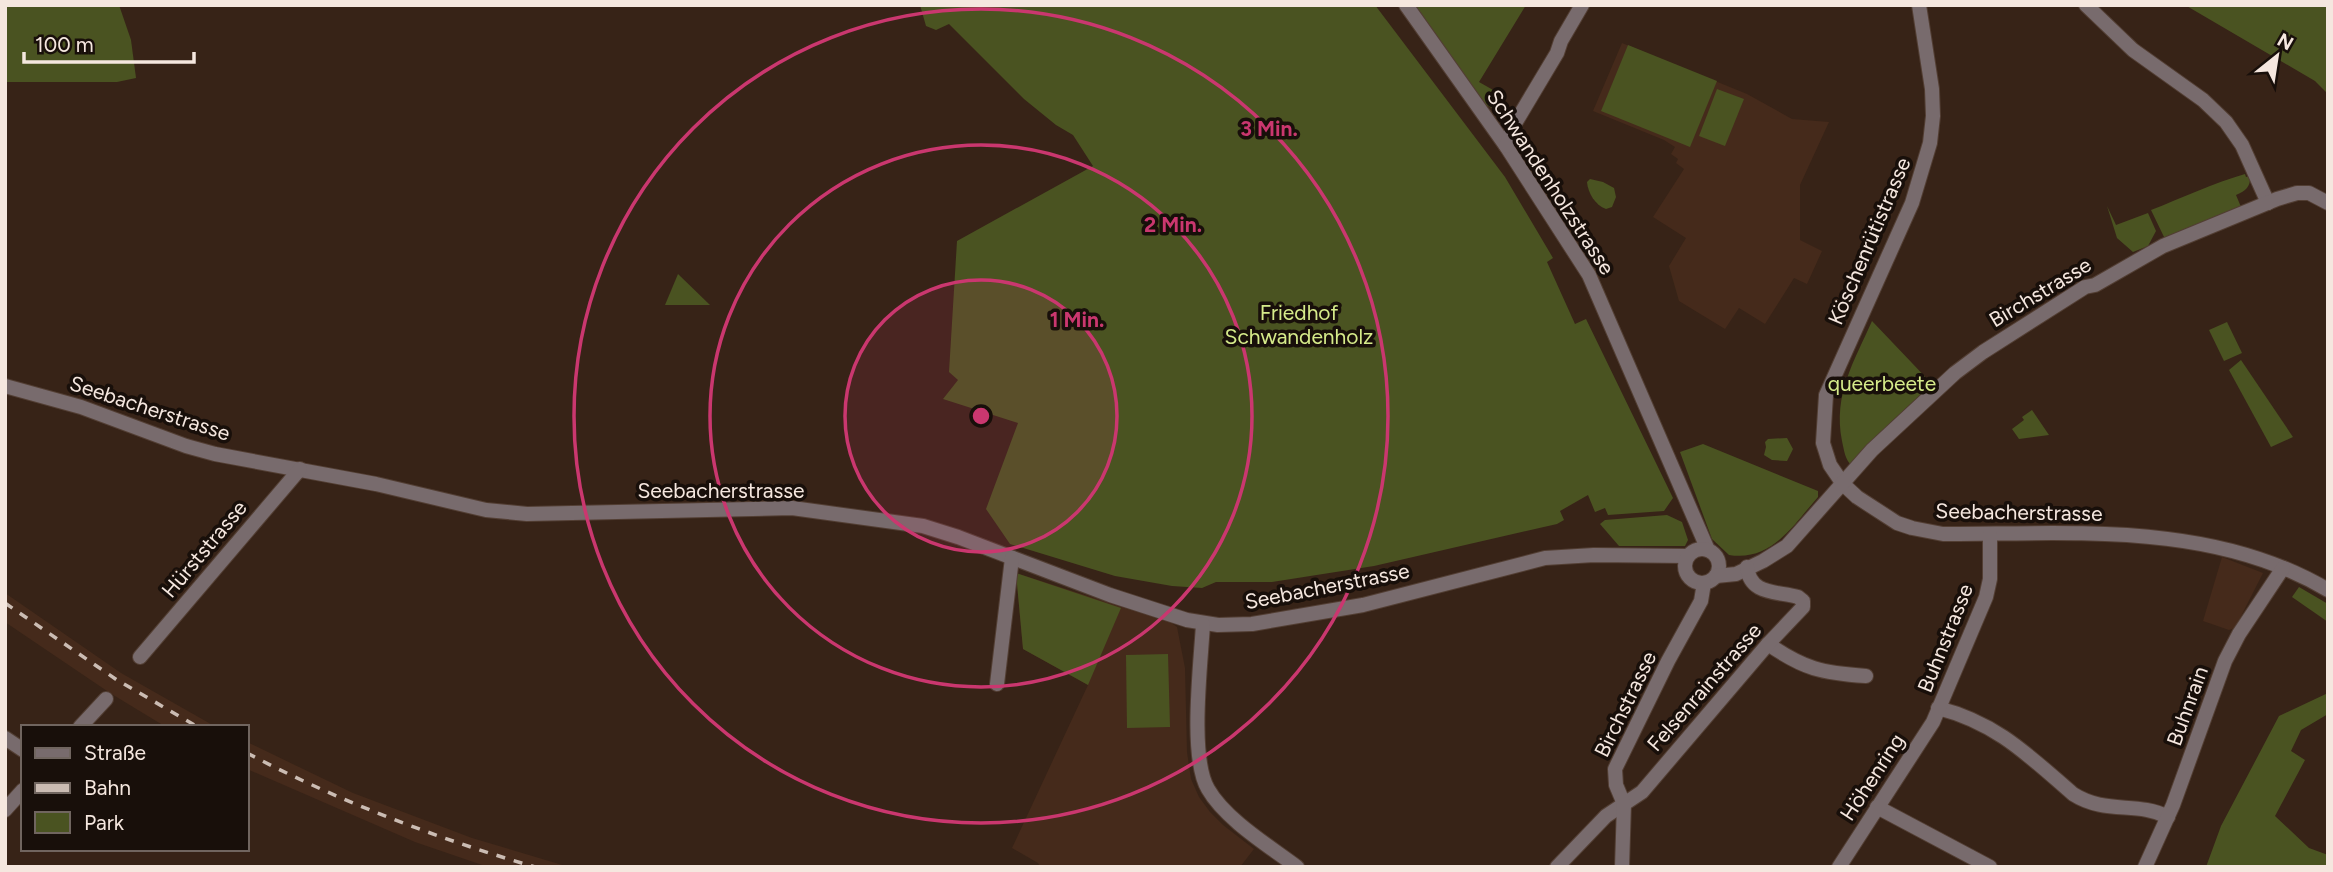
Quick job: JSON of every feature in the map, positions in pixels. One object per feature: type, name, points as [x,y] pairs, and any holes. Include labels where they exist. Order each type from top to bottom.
[{"type":"street","name":"Schwandenholzstrasse","points":[[1406,5],[1506,146],[1589,275],[1701,529],[1702,554]]},
{"type":"street","points":[[1506,146],[1514,125],[1582,5]]},
{"type":"street","name":"Köschenrütistrasse","points":[[1843,484],[1826,457],[1823,443],[1826,395],[1912,203],[1930,143],[1932,89],[1919,5]]},
{"type":"street","points":[[2086,5],[2133,50],[2203,100],[2226,122],[2242,145],[2268,203]]},
{"type":"street","name":"Birchstrasse","points":[[1843,484],[1872,450],[1955,373],[2085,287],[2095,285],[2153,251],[2268,203],[2297,193],[2309,193],[2328,203]]},
{"type":"street","name":"Seebacherstrasse","points":[[5,386],[81,407],[215,454],[300,469],[486,510],[527,514],[792,508],[923,526],[1110,595],[1203,624],[1252,624],[1363,604],[1545,558],[1702,554],[1747,567]]},
{"type":"street","name":"Hürststrasse","points":[[140,657],[300,469]]},
{"type":"street","points":[[1710,579],[1736,574],[1787,546],[1843,484]]},
{"type":"street","name":"Seebacherstrasse","points":[[1843,484],[1880,514],[1912,528],[1943,534],[2169,537],[2216,545],[2254,556],[2328,590]]},
{"type":"street","name":"Buhnstrasse","points":[[1990,534],[1990,579],[1986,597],[1938,708],[2008,738],[2084,801],[2100,806],[2151,810],[2168,817]]},
{"type":"street","points":[[1693,617],[1685,564],[1702,554],[1719,568],[1710,579]]},
{"type":"street","name":"Seebacherstrasse","points":[[1638,556],[1688,574],[1698,582],[1710,579]]},
{"type":"street","points":[[997,684],[1012,558]]},
{"type":"street","name":"Felsenrainstrasse","points":[[1624,804],[1642,792],[1768,644],[1803,607],[1798,597],[1754,587],[1747,567]]},
{"type":"street","name":"Buhnrain","points":[[2145,867],[2168,817],[2225,661],[2239,634],[2283,568]]},
{"type":"street","name":"Birchstrasse","points":[[1624,804],[1614,775],[1618,762],[1710,579]]},
{"type":"street","points":[[1203,624],[1198,702],[1200,757],[1207,788],[1229,815],[1297,867]]},
{"type":"street","points":[[1768,644],[1812,669],[1834,674],[1866,676]]},
{"type":"street","points":[[82,725],[106,699]]},
{"type":"street","name":"Höhenring","points":[[1839,867],[1933,722],[1938,708]]},
{"type":"street","points":[[5,738],[21,749]]},
{"type":"street","points":[[5,810],[21,792]]},
{"type":"street","points":[[1557,867],[1606,816],[1624,804]]},
{"type":"street","points":[[1622,867],[1624,804]]},
{"type":"street","points":[[1877,807],[1990,867]]},
{"type":"shaded area","points":[[1622,43],[1747,94],[1792,119],[1829,122],[1800,185],[1800,240],[1822,251],[1807,284],[1794,278],[1765,324],[1739,308],[1725,329],[1679,301],[1669,266],[1686,238],[1653,217],[1684,169],[1676,163],[1678,159],[1671,154],[1675,147],[1593,111]]},
{"type":"shaded area","points":[[2222,557],[2263,573],[2235,628],[2229,630],[2203,621]]},
{"type":"shaded area","points":[[1016,573],[1170,622],[1177,627],[1185,668],[1187,752],[1191,779],[1210,812],[1254,849],[1240,867],[1040,867],[1038,863],[1012,848],[1088,685],[1023,649]]},
{"type":"shaded area","points":[[5,593],[121,673],[212,725],[163,725],[5,622]]},
{"type":"shaded area","points":[[248,742],[353,793],[472,838],[569,867],[488,867],[415,842],[248,769]]},
{"type":"green space","points":[[5,5],[119,5],[131,40],[136,78],[117,82],[5,82]]},
{"type":"green space","name":"Friedhof Schwandenholz","points":[[920,5],[1375,5],[1505,177],[1553,258],[1547,262],[1575,324],[1586,319],[1673,498],[1664,511],[1608,515],[1605,508],[1595,512],[1588,495],[1560,511],[1564,520],[1557,524],[1374,566],[1272,582],[1216,582],[1202,588],[1172,586],[1115,576],[1010,544],[986,509],[1018,423],[943,399],[958,380],[949,372],[957,241],[1093,166],[1073,135],[1024,99],[949,24],[936,30],[926,26]]},
{"type":"green space","points":[[1412,5],[1526,5],[1479,82],[1502,95],[1494,109],[1478,101]]},
{"type":"green space","points":[[2185,5],[2328,5],[2328,94],[2315,81]]},
{"type":"green space","points":[[1628,45],[1717,81],[1690,147],[1601,111]]},
{"type":"green space","points":[[1717,89],[1744,99],[1725,146],[1699,136]]},
{"type":"green space","points":[[2245,174],[2246,177],[2250,176],[2248,186],[2236,195],[2241,207],[2165,239],[2151,210]]},
{"type":"green space","points":[[1590,179],[1614,188],[1616,197],[1612,207],[1606,209],[1595,202],[1587,182]]},
{"type":"green space","points":[[2107,206],[2116,225],[2148,213],[2156,231],[2148,246],[2133,252],[2117,238]]},
{"type":"green space","points":[[678,274],[710,305],[665,305]]},
{"type":"green space","name":"queerbeete","points":[[1872,321],[1932,384],[1891,422],[1852,466],[1846,458],[1842,441],[1840,408],[1852,365]]},
{"type":"green space","points":[[2227,322],[2242,353],[2224,361],[2209,330]]},
{"type":"green space","points":[[2241,360],[2293,437],[2271,447],[2229,370]]},
{"type":"green space","points":[[2032,410],[2049,435],[2019,439],[2012,429]]},
{"type":"green space","points":[[1787,438],[1793,449],[1787,461],[1772,460],[1764,455],[1765,442],[1768,439]]},
{"type":"green space","points":[[1703,444],[1818,491],[1818,497],[1791,529],[1770,547],[1744,556],[1729,555],[1712,539],[1680,452]]},
{"type":"green space","points":[[1667,515],[1682,522],[1688,540],[1685,546],[1619,546],[1600,524],[1605,520]]},
{"type":"green space","points":[[1016,573],[1121,608],[1088,685],[1023,649]]},
{"type":"green space","points":[[2299,587],[2328,604],[2328,622],[2292,597]]},
{"type":"green space","points":[[1168,654],[1170,727],[1127,728],[1126,655]]},
{"type":"green space","points":[[2328,693],[2328,714],[2301,730],[2291,751],[2305,760],[2275,816],[2309,848],[2328,855],[2328,867],[2206,867],[2221,826],[2279,716]]},
{"type":"railway","points":[[5,603],[117,680],[195,725]]},
{"type":"railway","points":[[248,754],[316,787],[388,817],[535,867]]}]
